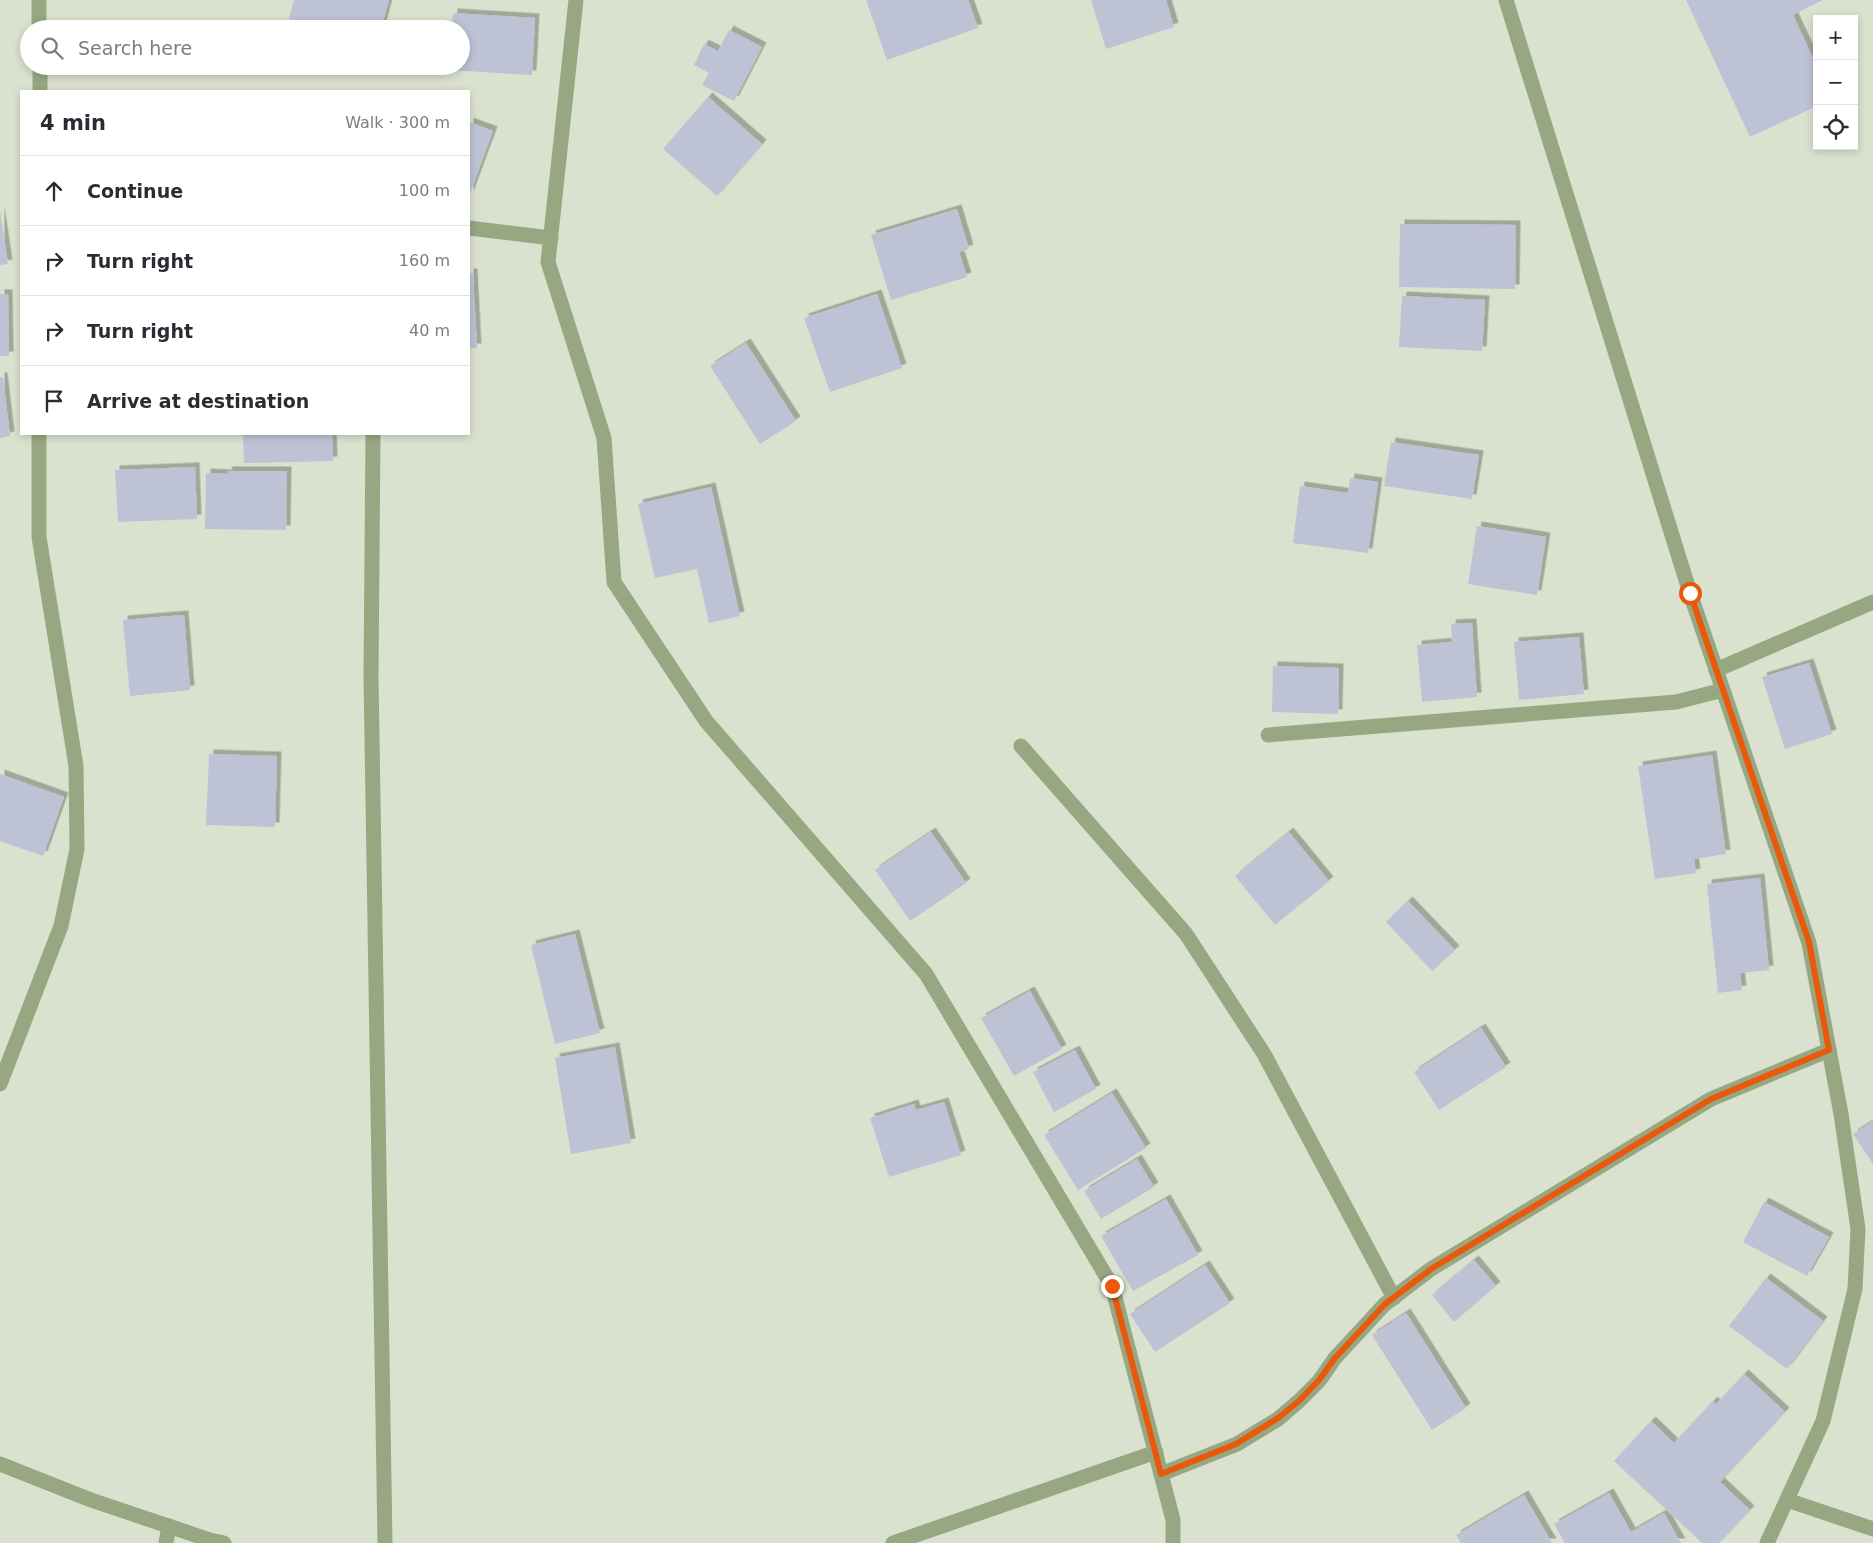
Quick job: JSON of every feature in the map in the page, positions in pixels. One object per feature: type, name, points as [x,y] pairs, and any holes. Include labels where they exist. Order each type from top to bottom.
[{"type":"street","points":[[39,0],[39,20]]},
{"type":"street","points":[[576,0],[548,262],[604,438],[614,582],[706,721],[926,974],[1112,1286],[1173,1520],[1173,1543]]},
{"type":"street","points":[[1506,0],[1690,593],[1809,942],[1841,1114],[1858,1229],[1854,1289],[1823,1421],[1767,1543]]},
{"type":"street","points":[[40,75],[40,90]]},
{"type":"street","points":[[470,228],[550,238]]},
{"type":"street","points":[[0,1084],[61,926],[77,849],[76,766],[39,537],[39,435]]},
{"type":"street","points":[[373,435],[371,676],[385,1543]]},
{"type":"street","points":[[1716,670],[1873,602]]},
{"type":"street","points":[[1268,735],[1676,702],[1723,690]]},
{"type":"street","points":[[1021,746],[1186,934],[1264,1054],[1394,1298]]},
{"type":"street","points":[[1161,1474],[1236,1444],[1278,1418],[1299,1401],[1319,1380],[1335,1358],[1385,1304],[1431,1269],[1711,1099],[1829,1050]]},
{"type":"street","points":[[893,1543],[1156,1452]]},
{"type":"street","points":[[0,1464],[91,1500],[224,1543]]},
{"type":"street","points":[[1787,1500],[1873,1529]]},
{"type":"street","points":[[166,1543],[168,1526]]},
{"type":"building","points":[[294,0],[389,0],[383,20],[289,19]]},
{"type":"building","points":[[866,0],[968,0],[978,28],[887,60]]},
{"type":"building","points":[[1091,0],[1166,0],[1174,27],[1106,49]]},
{"type":"building","points":[[1686,0],[1823,0],[1793,15],[1813,58],[1813,108],[1750,137]]},
{"type":"building","points":[[453,13],[535,18],[532,75],[470,71],[470,20],[453,20]]},
{"type":"building","points":[[729,30],[762,47],[734,101],[702,85],[709,73],[694,65],[704,44],[718,51]]},
{"type":"building","points":[[708,97],[762,144],[717,196],[663,149]]},
{"type":"building","points":[[470,122],[493,131],[470,193]]},
{"type":"building","points":[[957,209],[969,249],[959,252],[967,277],[891,300],[871,235]]},
{"type":"building","points":[[0,211],[8,264],[0,265]]},
{"type":"building","points":[[1400,224],[1516,225],[1515,289],[1399,287]]},
{"type":"building","points":[[470,273],[473,273],[477,348],[470,348]]},
{"type":"building","points":[[0,294],[8,294],[9,356],[0,356]]},
{"type":"building","points":[[877,294],[902,368],[830,392],[804,318]]},
{"type":"building","points":[[1402,296],[1485,300],[1482,351],[1399,347]]},
{"type":"building","points":[[746,343],[796,421],[760,444],[710,366]]},
{"type":"building","points":[[0,377],[3,377],[10,436],[0,438]]},
{"type":"building","points":[[243,435],[332,435],[333,461],[244,463]]},
{"type":"building","points":[[1391,442],[1479,455],[1472,499],[1384,486]]},
{"type":"building","points":[[195,467],[197,519],[118,522],[115,470]]},
{"type":"building","points":[[227,471],[287,471],[286,530],[205,529],[206,473],[228,474]]},
{"type":"building","points":[[1350,478],[1378,482],[1368,553],[1293,543],[1300,486],[1348,493]]},
{"type":"building","points":[[711,487],[740,616],[709,623],[697,569],[655,578],[638,504]]},
{"type":"building","points":[[1477,526],[1546,537],[1537,595],[1468,584]]},
{"type":"building","points":[[184,615],[190,690],[130,696],[123,620]]},
{"type":"building","points":[[1472,623],[1477,697],[1422,702],[1417,645],[1452,642],[1451,624]]},
{"type":"building","points":[[1579,637],[1584,694],[1519,700],[1514,642]]},
{"type":"building","points":[[1809,663],[1832,734],[1785,749],[1762,677]]},
{"type":"building","points":[[1273,666],[1339,668],[1338,714],[1272,712]]},
{"type":"building","points":[[209,754],[277,756],[275,827],[206,825]]},
{"type":"building","points":[[1712,755],[1726,854],[1694,859],[1696,873],[1655,879],[1638,766]]},
{"type":"building","points":[[0,774],[64,797],[43,856],[0,841]]},
{"type":"building","points":[[931,832],[966,883],[910,921],[875,870]]},
{"type":"building","points":[[1289,832],[1329,881],[1275,925],[1235,876]]},
{"type":"building","points":[[1760,878],[1769,970],[1740,973],[1742,990],[1718,993],[1707,884]]},
{"type":"building","points":[[1408,901],[1455,950],[1432,971],[1386,922]]},
{"type":"building","points":[[575,934],[600,1033],[555,1044],[531,945]]},
{"type":"building","points":[[1030,991],[1062,1049],[1014,1076],[981,1018]]},
{"type":"building","points":[[1481,1028],[1506,1067],[1439,1110],[1414,1072]]},
{"type":"building","points":[[615,1047],[631,1143],[571,1154],[555,1058]]},
{"type":"building","points":[[1075,1050],[1096,1089],[1054,1112],[1033,1072]]},
{"type":"building","points":[[1112,1093],[1146,1148],[1078,1190],[1044,1135]]},
{"type":"building","points":[[944,1102],[961,1155],[889,1177],[870,1118],[914,1104],[916,1110]]},
{"type":"building","points":[[1873,1121],[1873,1164],[1853,1134]]},
{"type":"building","points":[[1137,1159],[1154,1187],[1101,1219],[1084,1191]]},
{"type":"building","points":[[1166,1199],[1198,1255],[1133,1291],[1101,1236]]},
{"type":"building","points":[[1764,1202],[1829,1237],[1807,1276],[1743,1242]]},
{"type":"building","points":[[1474,1260],[1496,1286],[1454,1322],[1432,1295]]},
{"type":"building","points":[[1205,1265],[1230,1303],[1155,1352],[1130,1314]]},
{"type":"building","points":[[1766,1278],[1823,1321],[1787,1369],[1729,1326]]},
{"type":"building","points":[[1406,1313],[1466,1408],[1432,1430],[1372,1335]]},
{"type":"building","points":[[1744,1374],[1785,1412],[1720,1482],[1750,1510],[1719,1543],[1702,1543],[1614,1461],[1651,1421],[1674,1443],[1713,1401],[1716,1404]]},
{"type":"building","points":[[1609,1493],[1631,1532],[1664,1513],[1681,1543],[1565,1543],[1554,1524]]},
{"type":"building","points":[[1524,1495],[1552,1543],[1461,1543],[1456,1535]]},
{"type":"route","points":[[1112,1286],[1161,1474],[1236,1444],[1278,1418],[1299,1401],[1319,1380],[1335,1358],[1385,1304],[1431,1269],[1711,1099],[1829,1050],[1809,942],[1690,593]]}]
